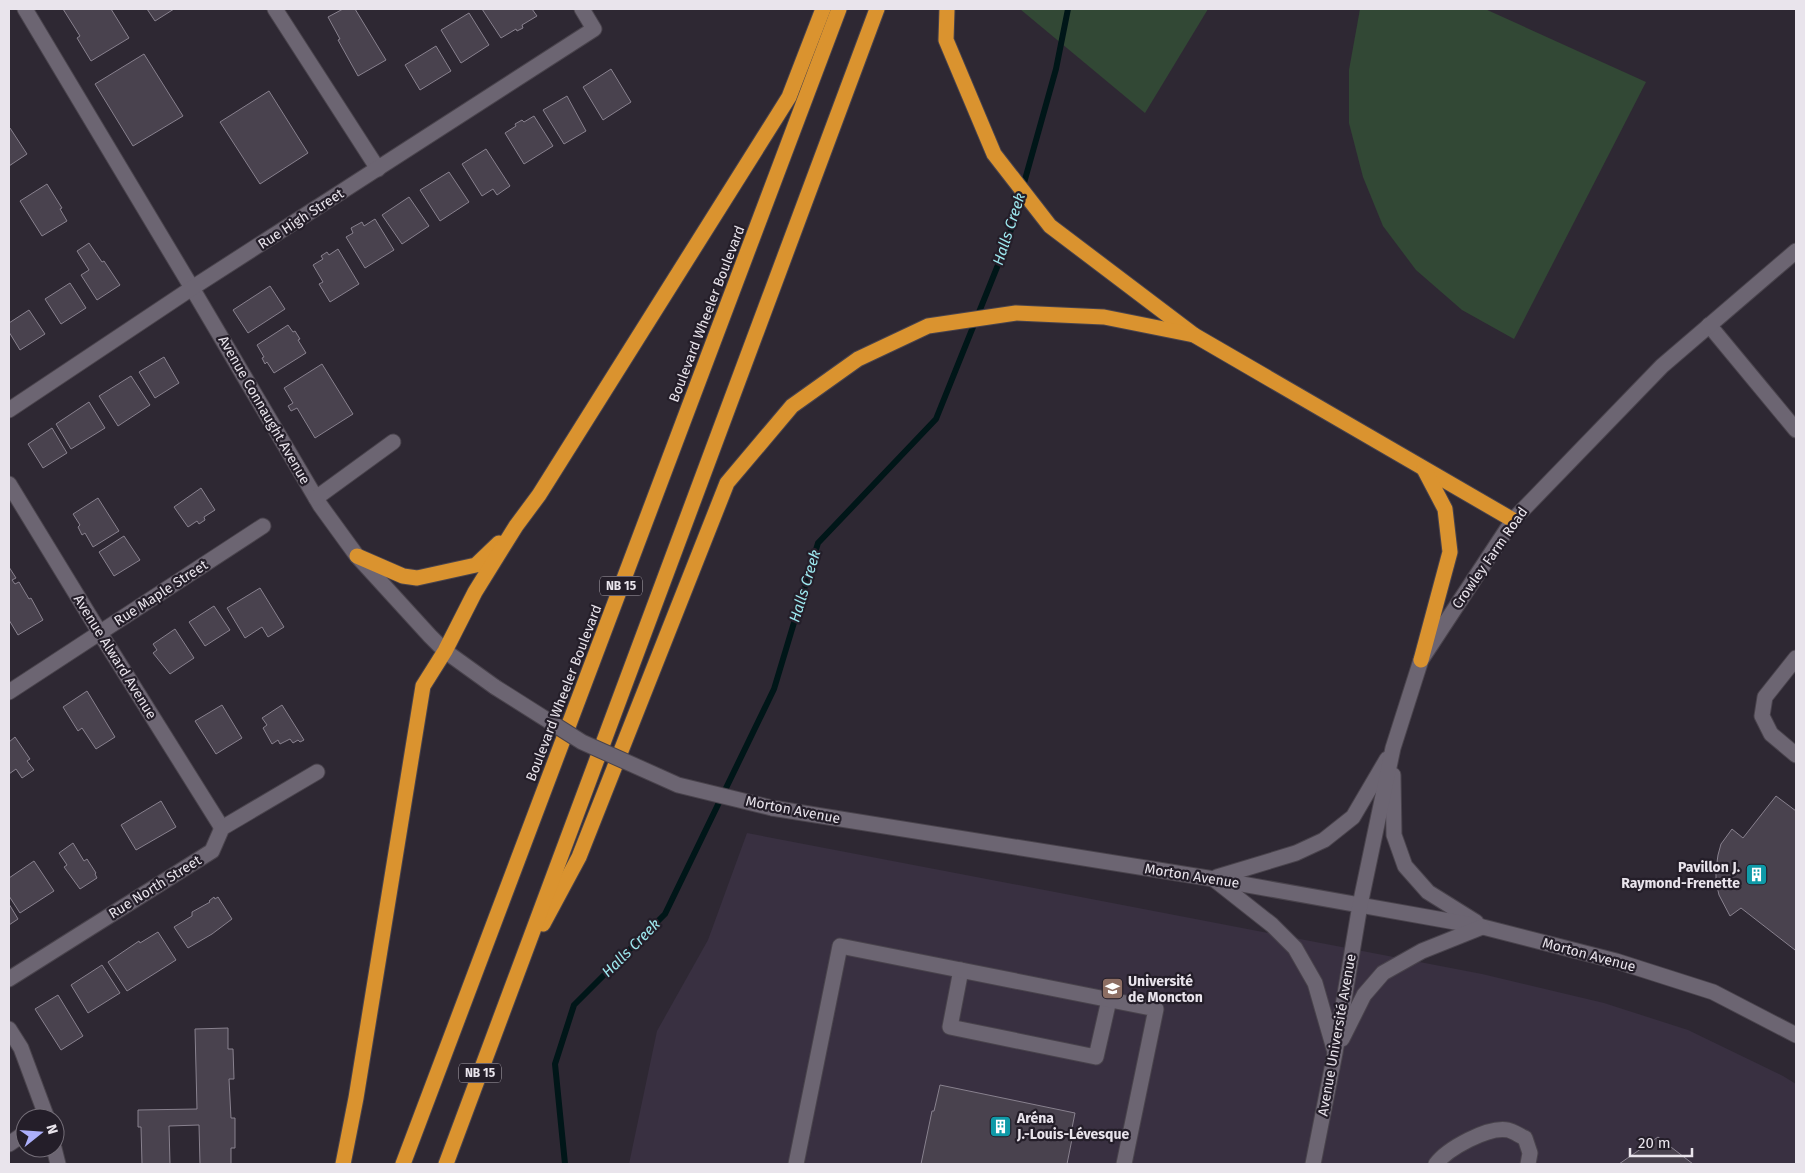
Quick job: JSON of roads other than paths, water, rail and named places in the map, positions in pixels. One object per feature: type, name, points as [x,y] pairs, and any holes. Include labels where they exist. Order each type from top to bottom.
[{"type":"highway","points":[[343,1164],[356,1098],[423,686],[445,651],[475,592],[516,526],[544,486],[789,97],[823,9]]},
{"type":"highway","name":"Boulevard Wheeler Boulevard","points":[[403,1164],[840,9]]},
{"type":"highway","name":"NB 15","points":[[446,1164],[877,9]]},
{"type":"highway","points":[[947,9],[946,40],[994,154],[1050,226],[1194,335],[1513,520]]},
{"type":"highway","points":[[514,981],[579,857],[727,483],[792,406],[858,358],[928,326],[1016,313],[1104,317],[1194,335]]},
{"type":"highway","points":[[1421,660],[1450,552],[1445,508],[1424,469]]},
{"type":"highway","points":[[357,556],[402,576],[417,578],[476,566],[516,526]]},
{"type":"street","name":"Avenue Connaught Avenue","points":[[24,9],[316,498],[357,556],[445,651],[496,687],[582,742]]},
{"type":"street","points":[[275,9],[378,170]]},
{"type":"street","name":"Rue High Street","points":[[9,410],[192,288],[378,170],[594,29],[582,9]]},
{"type":"street","name":"Crowley Farm Road","points":[[1360,905],[1393,748],[1421,660],[1513,520],[1662,366],[1796,251]]},
{"type":"street","points":[[1709,325],[1796,430]]},
{"type":"street","points":[[316,498],[393,442]]},
{"type":"street","name":"Avenue Alward Avenue","points":[[9,484],[222,828]]},
{"type":"street","name":"Rue Maple Street","points":[[9,692],[263,526]]},
{"type":"street","points":[[1796,658],[1765,697],[1762,716],[1771,734],[1796,755]]},
{"type":"street","name":"Morton Avenue","points":[[582,742],[678,785],[772,808],[1214,879],[1483,926],[1616,961],[1713,992],[1796,1035]]},
{"type":"street","points":[[1214,879],[1296,853],[1324,840],[1353,817],[1393,748]]},
{"type":"street","points":[[1393,748],[1394,836],[1405,866],[1428,892],[1483,926]]},
{"type":"street","points":[[222,828],[317,772]]},
{"type":"street","name":"Rue North Street","points":[[9,979],[212,851],[222,828]]},
{"type":"street","points":[[1214,879],[1272,925],[1295,948],[1315,984],[1335,1053]]},
{"type":"street","name":"Avenue Université Avenue","points":[[1314,1164],[1360,905]]},
{"type":"street","points":[[1335,1053],[1364,996],[1383,973],[1422,951],[1483,926]]},
{"type":"street","points":[[796,1164],[840,946],[1156,1009],[1124,1164]]},
{"type":"street","points":[[961,970],[950,1027],[1096,1057],[1109,1000]]},
{"type":"street","points":[[9,1029],[21,1048],[43,1108]]},
{"type":"street","points":[[1436,1164],[1464,1142],[1484,1133],[1507,1130],[1525,1138],[1530,1153],[1528,1164]]},
{"type":"waterway","name":"Halls Creek","points":[[565,1164],[555,1064],[574,1005],[665,914],[774,689],[818,543],[936,419],[1008,240],[1056,69],[1068,9]]},
{"type":"place","name":"Pavillon J. Raymond-Frenette","points":[[1756,875]]},
{"type":"place","name":"Université de Moncton","points":[[1112,989]]},
{"type":"place","name":"Aréna J.-Louis-Lévesque","points":[[1001,1126]]}]
